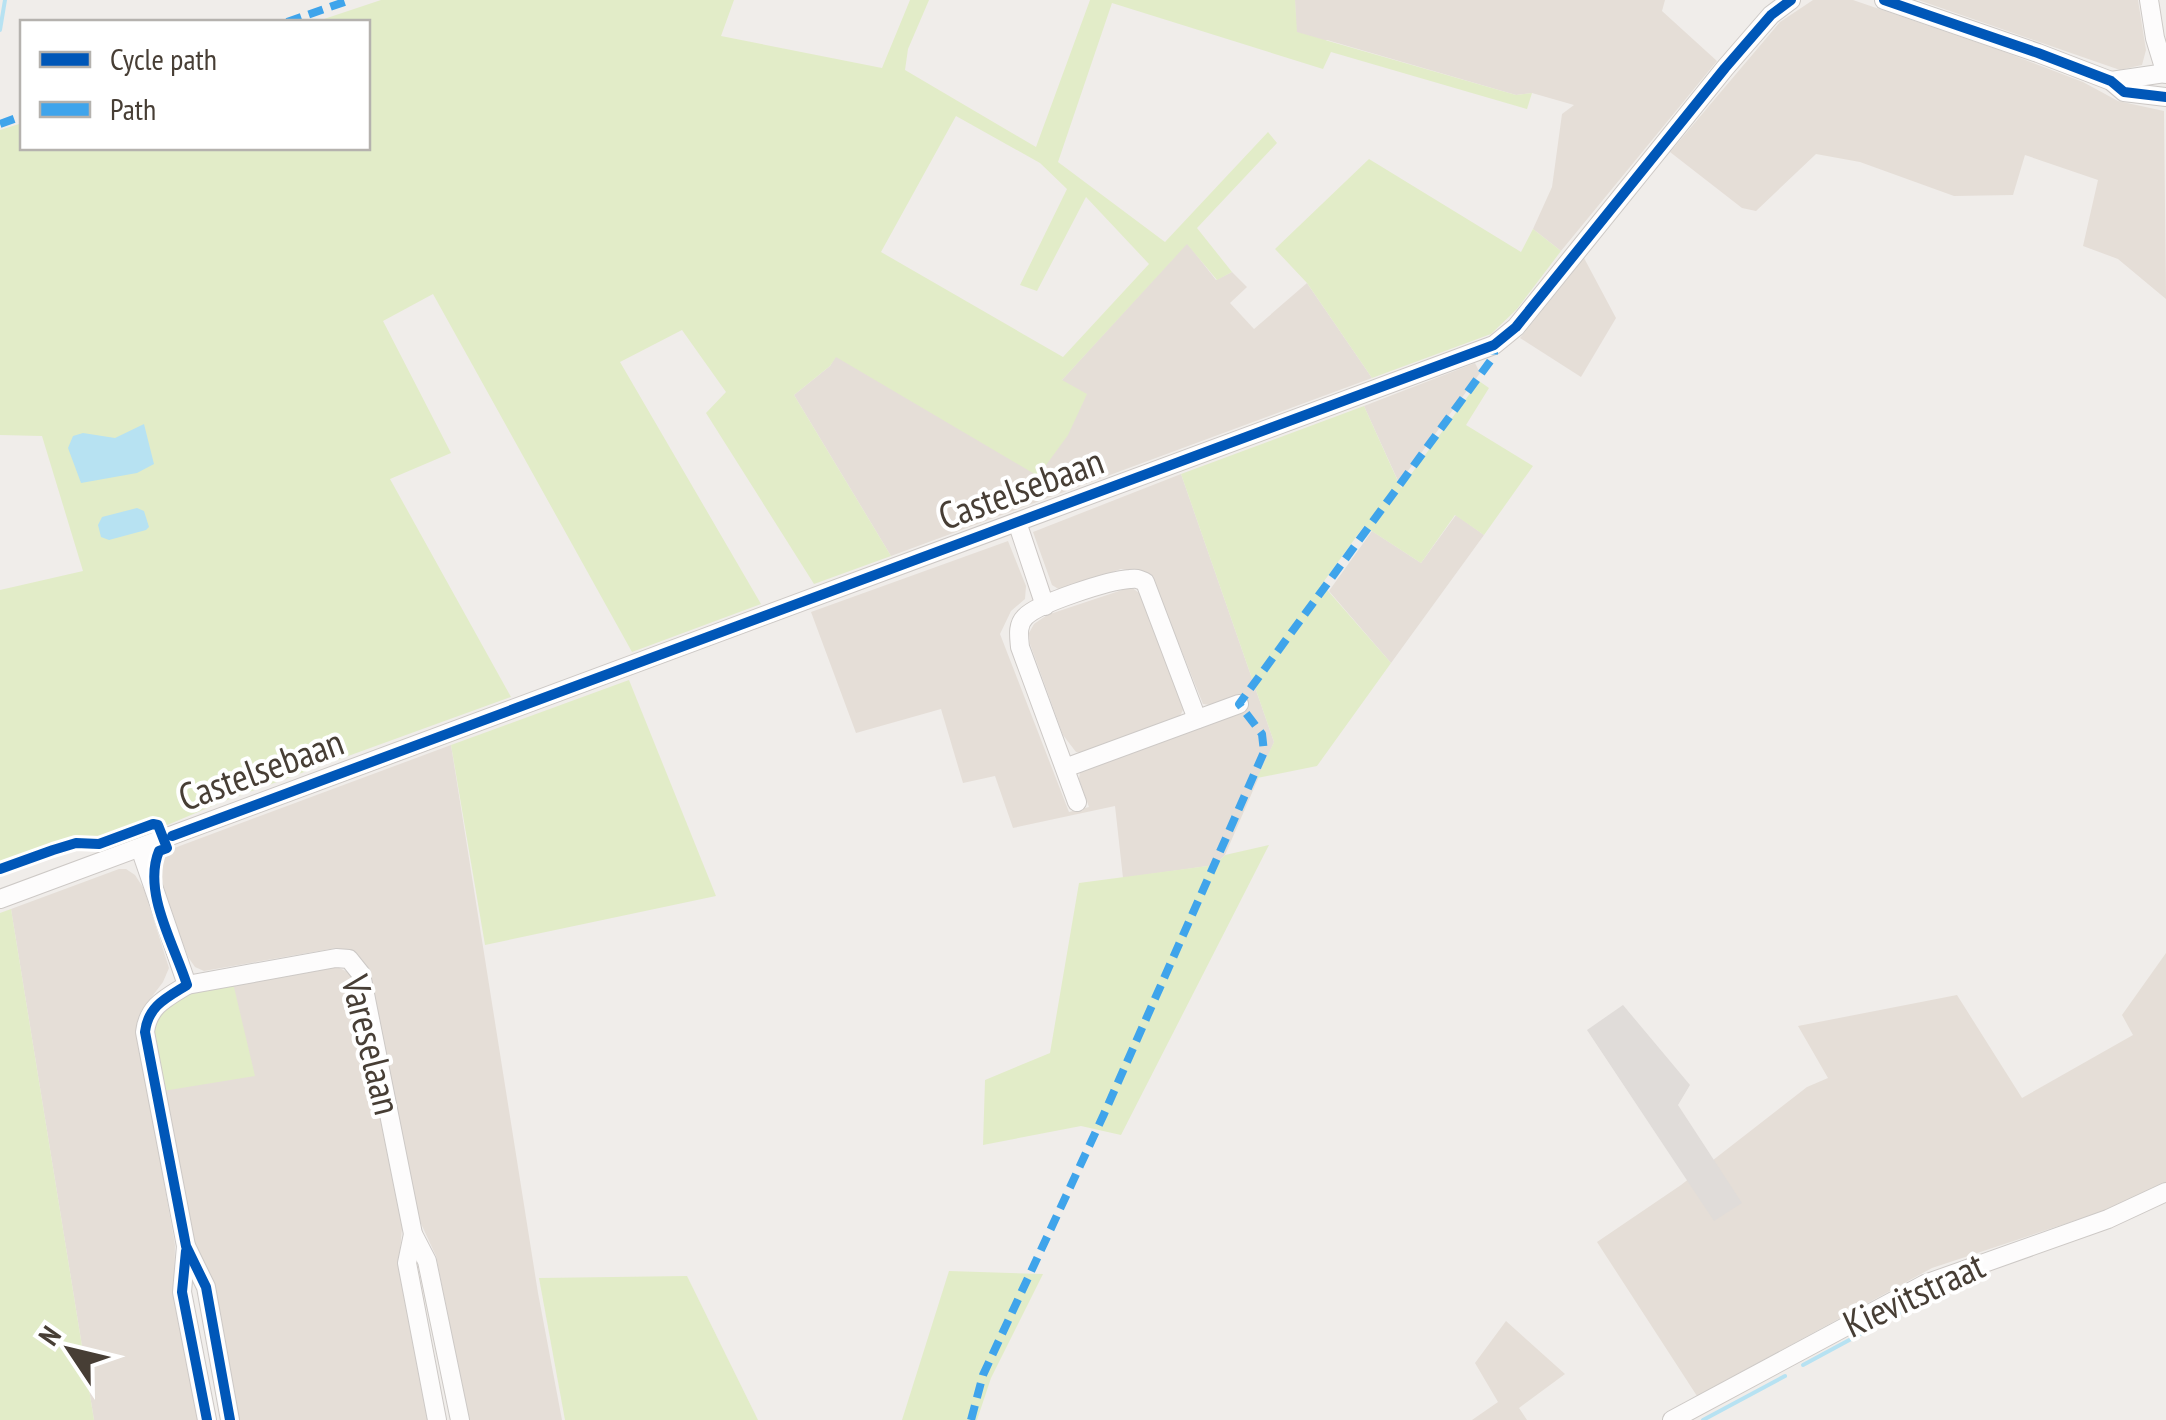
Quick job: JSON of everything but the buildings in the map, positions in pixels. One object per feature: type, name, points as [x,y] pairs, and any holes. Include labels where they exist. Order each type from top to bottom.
[{"type":"street","name":"Castelsebaan","points":[[0,899],[1505,339],[1724,68],[1771,15],[1791,0]]},
{"type":"street","points":[[1884,0],[2111,81],[2124,92],[2166,96]]},
{"type":"street","points":[[2111,81],[2166,74],[2148,0]]},
{"type":"street","points":[[1017,522],[1045,606]]},
{"type":"street","points":[[1077,802],[1020,647],[1018,629],[1025,616],[1117,582],[1134,578],[1145,582],[1198,720]]},
{"type":"street","points":[[1065,768],[1240,704]]},
{"type":"street","points":[[140,848],[187,985],[158,1003],[147,1016],[145,1032],[186,1246],[206,1288],[230,1420]]},
{"type":"street","name":"Vareselaan","points":[[187,985],[336,958],[349,958],[361,974],[413,1234],[428,1261],[460,1420]]},
{"type":"street","name":"Kievitstraat","points":[[1672,1420],[1926,1284],[2108,1219],[2166,1192]]},
{"type":"street","name":"Vareselaan","points":[[413,1234],[407,1263],[437,1420]]},
{"type":"street","points":[[186,1246],[182,1292],[207,1420]]},
{"type":"shaded area","points":[[1295,0],[1665,0],[1662,11],[1717,61],[1561,251],[1533,229],[1552,187],[1562,114],[1574,105],[1532,93],[1516,95],[1327,40],[1321,42],[1296,32]]},
{"type":"shaded area","points":[[1813,0],[1853,0],[2002,51],[2083,82],[2118,101],[2164,111],[2166,299],[2118,259],[2083,246],[2098,180],[2025,155],[2013,195],[1954,196],[1860,162],[1816,154],[1756,211],[1742,208],[1670,152],[1780,22]]},
{"type":"shaded area","points":[[1918,0],[2138,0],[2146,50],[2142,65],[2120,70]]},
{"type":"shaded area","points":[[1187,243],[1216,280],[1232,272],[1247,287],[1230,303],[1254,329],[1307,283],[1372,378],[891,556],[794,395],[830,366],[836,356],[1087,395],[1061,381]]},
{"type":"shaded area","points":[[1584,258],[1616,318],[1581,377],[1520,338]]},
{"type":"shaded area","points":[[1475,363],[1480,373],[1399,483],[1364,406]]},
{"type":"shaded area","points":[[1181,474],[1274,742],[1225,855],[1215,865],[1123,878],[1115,806],[1013,828],[995,776],[963,783],[941,709],[856,733],[811,612],[1008,541],[1026,586],[1025,599],[1011,611],[1000,634],[1069,812],[1089,807],[1080,772],[1245,711],[1238,696],[1203,704],[1153,580],[1146,573],[1121,569],[1060,590],[1052,585],[1033,532]]},
{"type":"shaded area","points":[[1456,515],[1484,535],[1391,663],[1329,591],[1372,531],[1421,563]]},
{"type":"shaded area","points":[[1131,587],[1146,598],[1184,708],[1179,718],[1085,754],[1076,752],[1063,735],[1029,633],[1047,615]]},
{"type":"shaded area","points":[[451,745],[538,1293],[562,1420],[469,1420],[436,1256],[417,1215],[369,969],[355,953],[336,948],[204,971],[188,957],[160,884],[160,858],[169,850]]},
{"type":"shaded area","points":[[119,869],[135,875],[144,889],[169,968],[141,1011],[137,1030],[175,1245],[174,1296],[198,1420],[94,1420],[11,909]]},
{"type":"shaded area","points":[[2166,953],[2166,1183],[2125,1204],[1932,1268],[1697,1396],[1597,1242],[1681,1185],[1807,1087],[1828,1078],[1798,1026],[1957,995],[2022,1098],[2133,1035],[2122,1015]]},
{"type":"shaded area","points":[[333,965],[354,975],[403,1217],[399,1263],[429,1420],[239,1420],[212,1286],[191,1241],[165,1096],[157,1013],[181,994]]},
{"type":"shaded area","points":[[1623,1005],[1690,1085],[1678,1105],[1742,1203],[1714,1221],[1587,1030]]},
{"type":"shaded area","points":[[1506,1321],[1565,1374],[1519,1408],[1527,1420],[1472,1420],[1498,1402],[1475,1363]]},
{"type":"green space","points":[[381,0],[734,0],[721,36],[882,68],[910,0],[929,0],[908,49],[905,70],[1036,147],[1090,0],[1295,0],[1297,32],[1516,95],[1532,93],[1527,109],[1331,52],[1323,69],[1112,3],[1058,162],[1165,242],[1268,132],[1277,143],[1197,228],[1232,272],[1217,280],[1187,244],[1062,380],[1087,394],[1068,435],[1038,476],[836,357],[794,395],[891,556],[814,584],[706,413],[726,392],[682,330],[620,362],[761,604],[632,652],[433,294],[383,321],[451,453],[390,479],[511,697],[165,826],[156,820],[100,837],[65,840],[0,865],[0,590],[83,571],[42,436],[0,435],[0,130],[20,124],[20,150],[370,150],[370,20],[321,20]],"holes":[[[956,116],[1040,163],[1067,189],[1020,285],[1037,291],[1086,197],[1149,264],[1063,357],[881,252]]]},
{"type":"green space","points":[[1369,159],[1521,252],[1533,229],[1561,251],[1517,309],[1491,334],[1372,378],[1307,283],[1275,249]]},
{"type":"green space","points":[[1479,381],[1489,388],[1466,425],[1533,466],[1484,535],[1455,515],[1421,563],[1364,526],[1322,584],[1391,663],[1317,766],[1257,778],[1274,742],[1181,474],[1364,406],[1401,488]]},
{"type":"green space","points":[[629,680],[716,896],[485,945],[451,745]]},
{"type":"green space","points":[[1269,845],[1121,1135],[1081,1126],[983,1145],[985,1080],[1050,1053],[1079,883],[1215,865],[1225,855]]},
{"type":"green space","points":[[11,909],[94,1420],[0,1420],[0,913]]},
{"type":"green space","points":[[233,983],[255,1076],[163,1091],[153,1042],[157,1016],[164,1007],[186,995]]},
{"type":"green space","points":[[949,1271],[1043,1274],[991,1378],[977,1420],[902,1420]]},
{"type":"green space","points":[[687,1276],[758,1420],[565,1420],[539,1278]]},
{"type":"water","points":[[144,424],[154,464],[137,473],[81,483],[68,448],[73,436],[83,433],[115,438]]},
{"type":"water","points":[[137,508],[144,511],[149,527],[146,530],[109,540],[101,537],[98,525],[102,517]]},
{"type":"waterway","points":[[0,30],[5,0]]},
{"type":"waterway","points":[[1803,1365],[1927,1298]]},
{"type":"waterway","points":[[1703,1420],[1785,1376]]},
{"type":"marked path","points":[[293,20],[350,0]]},
{"type":"marked path","points":[[0,124],[20,117]]},
{"type":"marked path","points":[[971,1420],[983,1375],[1264,752],[1262,734],[1239,704],[1494,356],[1494,345]]},
{"type":"cycle path","points":[[172,836],[1494,345],[1516,327],[1725,68],[1771,15],[1791,0]]},
{"type":"cycle path","points":[[1884,0],[2038,53],[2111,81],[2124,92],[2166,97]]},
{"type":"cycle path","points":[[0,869],[76,843],[99,844],[158,825],[167,848],[159,851],[155,867],[157,901],[187,985],[154,1009],[145,1032],[186,1246],[206,1287],[230,1420]]},
{"type":"cycle path","points":[[186,1251],[182,1292],[207,1420]]}]
